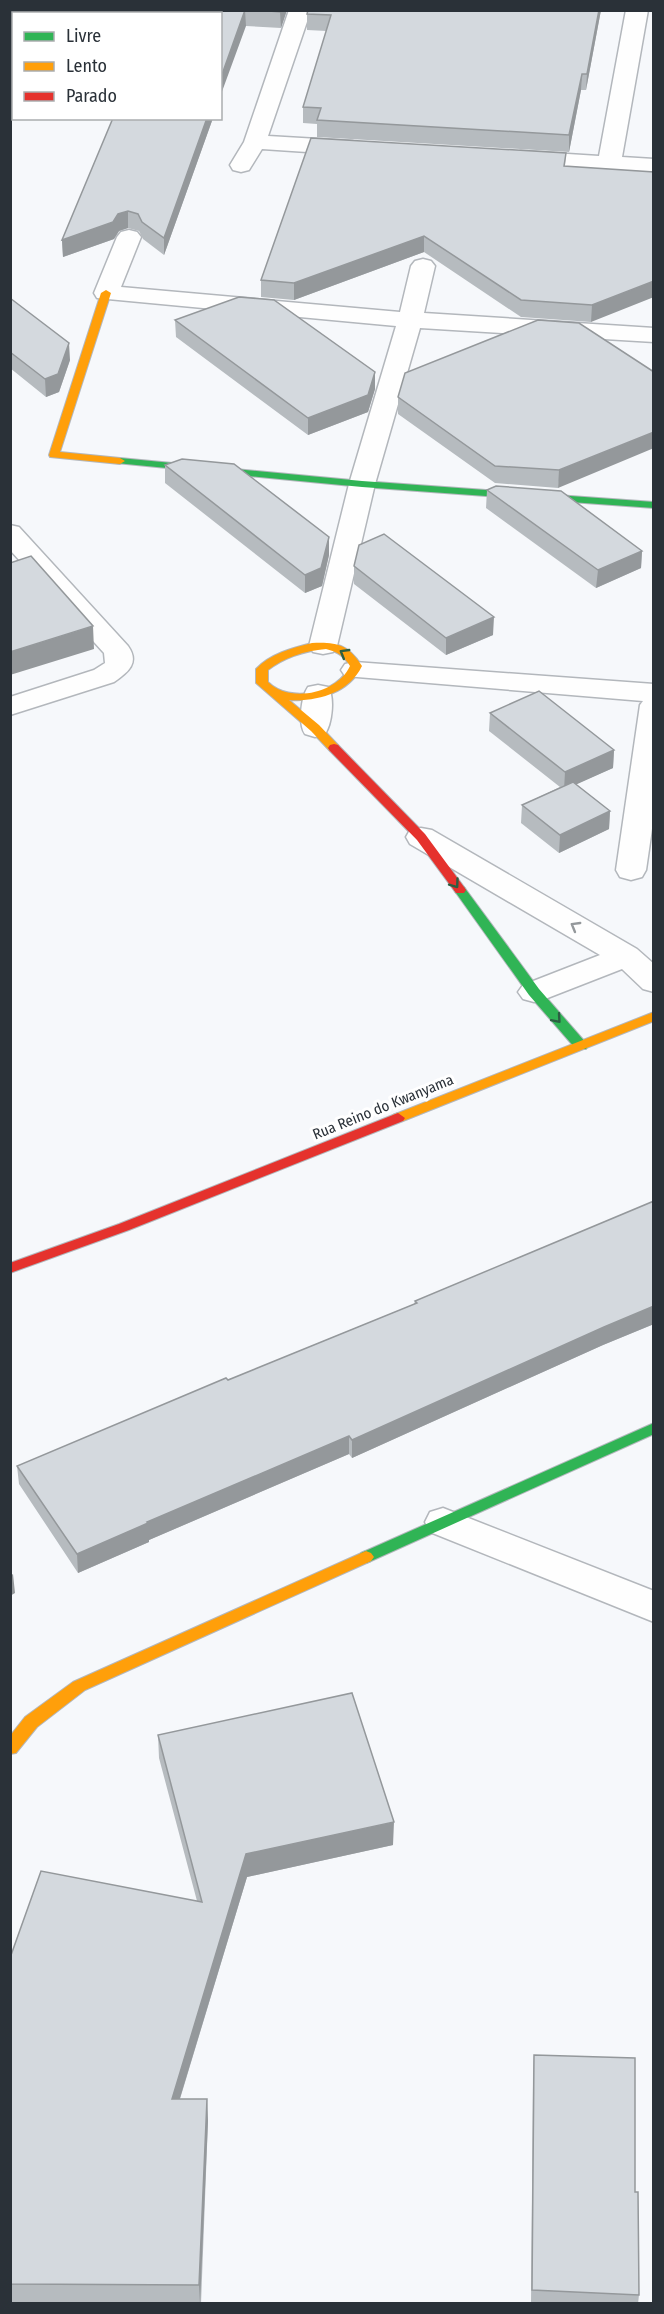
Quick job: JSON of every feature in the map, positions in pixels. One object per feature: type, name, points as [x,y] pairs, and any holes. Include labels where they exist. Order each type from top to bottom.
[{"type":"street","points":[[241,165],[255,142],[300,10]]},
{"type":"street","points":[[609,163],[637,10]]},
{"type":"street","points":[[255,142],[373,149]]},
{"type":"street","points":[[503,157],[654,166]]},
{"type":"street","points":[[129,237],[106,293],[54,455],[362,484],[654,505]]},
{"type":"street","points":[[323,646],[362,484],[411,321],[423,266]]},
{"type":"street","points":[[106,293],[411,321],[654,335]]},
{"type":"street","points":[[10,532],[23,565],[118,652],[119,666],[104,676],[10,707]]},
{"type":"street","points":[[267,688],[285,697],[296,698],[318,693],[350,679],[356,665],[352,657],[345,652],[323,646],[298,650],[268,663],[262,669],[262,683],[267,688],[315,728],[421,837],[534,992],[581,1046]]},
{"type":"street","points":[[355,670],[654,693]]},
{"type":"street","points":[[315,728],[318,693]]},
{"type":"street","points":[[631,870],[654,705]]},
{"type":"street","points":[[421,837],[626,956],[654,982]]},
{"type":"street","points":[[534,992],[626,956]]},
{"type":"street","name":"Rua Reino do Kwanyama","points":[[10,1268],[124,1227],[654,1016]]},
{"type":"street","name":"Rua Reino do Kwanyama","points":[[10,1283],[124,1227]]},
{"type":"street","points":[[10,1748],[31,1722],[79,1686],[654,1428]]},
{"type":"street","points":[[443,1522],[654,1607]]},
{"type":"building","points":[[158,10],[245,10],[222,74],[222,12],[157,12]]},
{"type":"building","points":[[257,10],[281,10],[280,12]]},
{"type":"building","points":[[308,10],[599,10],[587,74],[582,74],[569,135],[317,120],[321,108],[303,107],[331,15],[307,14]]},
{"type":"building","points":[[112,120],[206,120],[164,238],[142,222],[138,214],[128,211],[118,214],[113,222],[62,240]]},
{"type":"building","points":[[311,138],[566,153],[564,166],[654,172],[654,281],[592,305],[521,300],[424,236],[294,283],[261,280]]},
{"type":"building","points":[[239,297],[274,300],[375,372],[368,395],[308,418],[175,320]]},
{"type":"building","points":[[10,298],[69,343],[58,374],[45,379],[10,352]]},
{"type":"building","points":[[538,320],[579,323],[654,372],[654,432],[559,470],[495,466],[398,397],[405,373]]},
{"type":"building","points":[[182,459],[234,464],[329,537],[321,568],[305,575],[165,465]]},
{"type":"building","points":[[496,486],[561,491],[642,551],[598,570],[487,490]]},
{"type":"building","points":[[384,534],[494,617],[446,638],[354,566],[359,545]]},
{"type":"building","points":[[31,556],[93,626],[10,652],[10,563]]},
{"type":"building","points":[[539,691],[614,750],[565,772],[490,713]]},
{"type":"building","points":[[573,782],[610,811],[560,835],[522,805]]},
{"type":"building","points":[[654,1201],[654,1306],[352,1440],[349,1436],[77,1554],[17,1466],[226,1378],[228,1380],[417,1303],[415,1301]]},
{"type":"building","points":[[352,1693],[394,1822],[246,1854],[172,2099],[207,2099],[199,2285],[10,2284],[10,1958],[41,1871],[202,1902],[158,1735]]},
{"type":"building","points":[[534,2055],[635,2058],[635,2192],[638,2192],[639,2295],[532,2290]]},
{"type":"traffic: fast","points":[[120,461],[362,484],[654,505]]},
{"type":"traffic: fast","points":[[460,890],[534,992],[581,1046]]},
{"type":"traffic: fast","points":[[366,1557],[654,1428]]},
{"type":"traffic: slow","points":[[106,293],[54,455],[120,461]]},
{"type":"traffic: slow","points":[[267,688],[290,697],[329,691],[346,681],[352,674],[356,666],[349,655],[339,648],[312,647],[283,656],[262,669],[262,683],[267,688],[315,728],[334,748]]},
{"type":"traffic: slow","points":[[398,1118],[654,1016]]},
{"type":"traffic: slow","points":[[10,1748],[31,1722],[79,1686],[366,1557]]},
{"type":"traffic: jam","points":[[334,748],[421,837],[460,890]]},
{"type":"traffic: jam","points":[[10,1268],[124,1227],[398,1118]]}]
